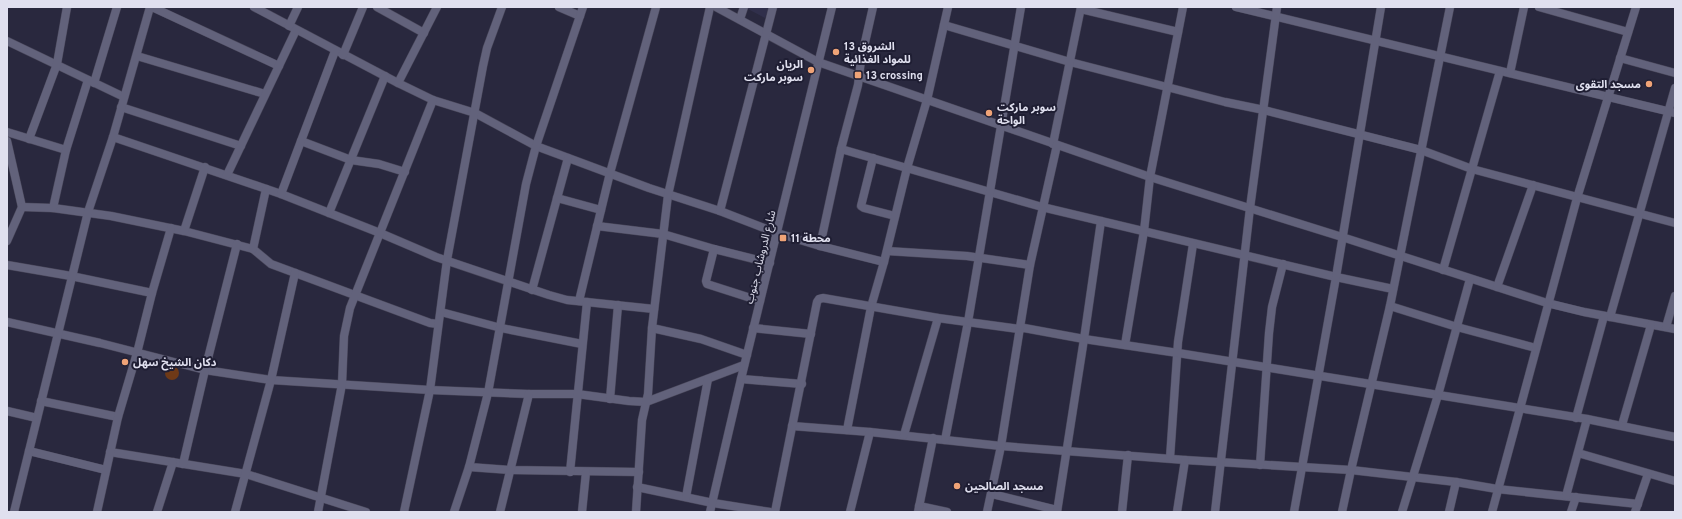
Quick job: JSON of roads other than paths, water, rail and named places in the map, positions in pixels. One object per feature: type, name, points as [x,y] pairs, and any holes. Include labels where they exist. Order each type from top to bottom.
[{"type":"street","points":[[29,140],[57,64],[68,7]]},
{"type":"street","points":[[53,208],[66,150],[117,7]]},
{"type":"street","points":[[14,512],[88,212],[113,137],[151,7],[279,66]]},
{"type":"street","points":[[254,7],[398,83],[433,100],[475,113],[536,146],[668,195],[720,211],[777,233],[820,246],[884,262]]},
{"type":"street","points":[[289,26],[298,7]]},
{"type":"street","points":[[343,55],[363,7]]},
{"type":"street","points":[[377,7],[424,33]]},
{"type":"street","points":[[398,83],[438,7]]},
{"type":"street","points":[[404,512],[430,390],[447,260],[472,145],[475,113],[487,48],[502,7]]},
{"type":"street","points":[[559,7],[580,16]]},
{"type":"street","points":[[454,512],[469,467],[488,392],[510,282],[526,184],[536,146],[583,7]]},
{"type":"street","points":[[570,472],[582,344],[583,302],[597,226],[610,173],[656,7]]},
{"type":"street","points":[[636,512],[642,420],[646,402],[654,309],[668,195],[710,7]]},
{"type":"street","points":[[716,7],[765,32],[818,62],[1150,177],[1547,303],[1675,329]]},
{"type":"street","points":[[740,19],[744,7]]},
{"type":"street","points":[[720,211],[772,7]]},
{"type":"street","name":"شارع الدروشاب جنوب","points":[[710,512],[744,365],[832,7]]},
{"type":"street","points":[[820,246],[841,149],[860,76],[861,60],[873,7]]},
{"type":"street","points":[[847,430],[871,307],[887,251],[907,168],[927,100],[948,7]]},
{"type":"street","points":[[945,440],[968,322],[1021,7]]},
{"type":"street","points":[[1125,345],[1144,232],[1150,177],[1183,7]]},
{"type":"street","points":[[1236,7],[1608,98],[1672,112]]},
{"type":"street","points":[[1215,512],[1244,255],[1277,7]]},
{"type":"street","points":[[1294,512],[1317,376],[1336,277],[1381,7]]},
{"type":"street","points":[[1342,512],[1390,306],[1450,7]]},
{"type":"street","points":[[1510,73],[1524,7]]},
{"type":"street","points":[[1540,7],[1628,32]]},
{"type":"street","points":[[1492,512],[1547,303],[1577,198],[1636,7]]},
{"type":"street","points":[[987,512],[1001,446],[1030,265],[1081,8],[1178,32]]},
{"type":"street","points":[[944,25],[1070,62],[1421,150],[1472,169],[1675,223]]},
{"type":"street","points":[[227,175],[296,30]]},
{"type":"street","points":[[7,41],[124,97]]},
{"type":"street","points":[[281,194],[335,51]]},
{"type":"street","points":[[137,56],[265,94]]},
{"type":"street","points":[[1620,58],[1675,73]]},
{"type":"street","points":[[1443,270],[1500,71]]},
{"type":"street","points":[[329,213],[386,76]]},
{"type":"street","points":[[1576,418],[1672,112],[1675,88]]},
{"type":"street","points":[[318,512],[342,384],[345,326],[433,100]]},
{"type":"street","points":[[121,107],[241,146]]},
{"type":"street","points":[[7,132],[29,140],[66,150]]},
{"type":"street","points":[[113,137],[281,194],[422,251],[532,290],[567,300],[654,309]]},
{"type":"street","points":[[7,141],[22,207],[7,241]]},
{"type":"street","points":[[301,141],[351,160],[379,164],[405,172]]},
{"type":"street","points":[[841,149],[1042,207],[1193,244],[1393,289]]},
{"type":"street","points":[[532,290],[568,158]]},
{"type":"street","points":[[873,158],[862,206],[864,208],[895,216]]},
{"type":"street","points":[[184,231],[205,168]]},
{"type":"street","points":[[1497,287],[1533,185]]},
{"type":"street","points":[[253,249],[266,189]]},
{"type":"street","points":[[557,198],[601,210]]},
{"type":"street","points":[[22,207],[53,208],[88,212],[171,228],[237,244],[253,249],[271,264],[430,323],[438,324]]},
{"type":"street","points":[[992,494],[1057,511],[1101,221]]},
{"type":"street","points":[[597,226],[663,234],[770,263]]},
{"type":"street","points":[[96,512],[118,417],[171,228]]},
{"type":"street","points":[[183,464],[237,244]]},
{"type":"street","points":[[1170,458],[1178,353],[1193,244]]},
{"type":"street","points":[[714,249],[706,281],[707,284],[760,301]]},
{"type":"street","points":[[887,251],[978,257],[1030,265]]},
{"type":"street","points":[[1260,464],[1266,367],[1272,307],[1283,264]]},
{"type":"street","points":[[7,265],[72,276],[152,293]]},
{"type":"street","points":[[235,512],[271,380],[295,273]]},
{"type":"street","points":[[1402,512],[1438,395],[1470,279]]},
{"type":"street","points":[[1666,327],[1675,296]]},
{"type":"street","points":[[775,512],[811,334],[819,299],[823,298],[938,318],[1019,329],[1024,328],[1084,339],[1587,419],[1675,437]]},
{"type":"street","points":[[610,399],[618,305]]},
{"type":"street","points":[[1390,306],[1457,327],[1536,348]]},
{"type":"street","points":[[441,312],[501,328],[582,344]]},
{"type":"street","points":[[904,435],[938,318]]},
{"type":"street","points":[[7,322],[100,343],[205,370],[271,380],[430,390],[529,394],[577,394],[646,402],[744,365]]},
{"type":"street","points":[[1622,425],[1651,324]]},
{"type":"street","points":[[652,328],[701,339],[747,355]]},
{"type":"street","points":[[753,328],[811,334]]},
{"type":"street","points":[[686,497],[708,379]]},
{"type":"street","points":[[741,379],[802,384]]},
{"type":"street","points":[[500,512],[529,394]]},
{"type":"street","points":[[41,401],[118,417]]},
{"type":"street","points":[[7,411],[37,418]]},
{"type":"street","points":[[1566,496],[1587,419]]},
{"type":"street","points":[[792,426],[904,435],[1001,446],[1184,460],[1351,470],[1456,482],[1497,489],[1576,496],[1637,508],[1648,474]]},
{"type":"street","points":[[850,512],[870,432]]},
{"type":"street","points":[[933,438],[918,509],[947,512]]},
{"type":"street","points":[[29,452],[106,470]]},
{"type":"street","points":[[110,452],[246,474],[366,512]]},
{"type":"street","points":[[1578,453],[1675,481]]},
{"type":"street","points":[[1122,512],[1128,455]]},
{"type":"street","points":[[1177,512],[1184,460]]},
{"type":"street","points":[[157,512],[173,462]]},
{"type":"street","points":[[469,467],[570,472],[639,472]]},
{"type":"street","points":[[582,512],[586,472]]},
{"type":"street","points":[[1449,512],[1456,482]]},
{"type":"street","points":[[637,487],[770,512]]},
{"type":"street","points":[[1571,512],[1576,496]]},
{"type":"place","name":"الشروق 13 للمواد الغذائية","points":[[836,52]]},
{"type":"place","name":"الريان سوبر ماركت","points":[[811,70]]},
{"type":"place","name":"13 crossing","points":[[858,75]]},
{"type":"place","name":"مسجد التقوى","points":[[1649,84]]},
{"type":"place","name":"سوبر ماركت الواحة","points":[[989,113]]},
{"type":"place","name":"محطة 11","points":[[783,238]]},
{"type":"place","name":"دكان الشيخ سهل","points":[[125,362]]},
{"type":"place","name":"مسجد الصالحين","points":[[957,486]]}]
